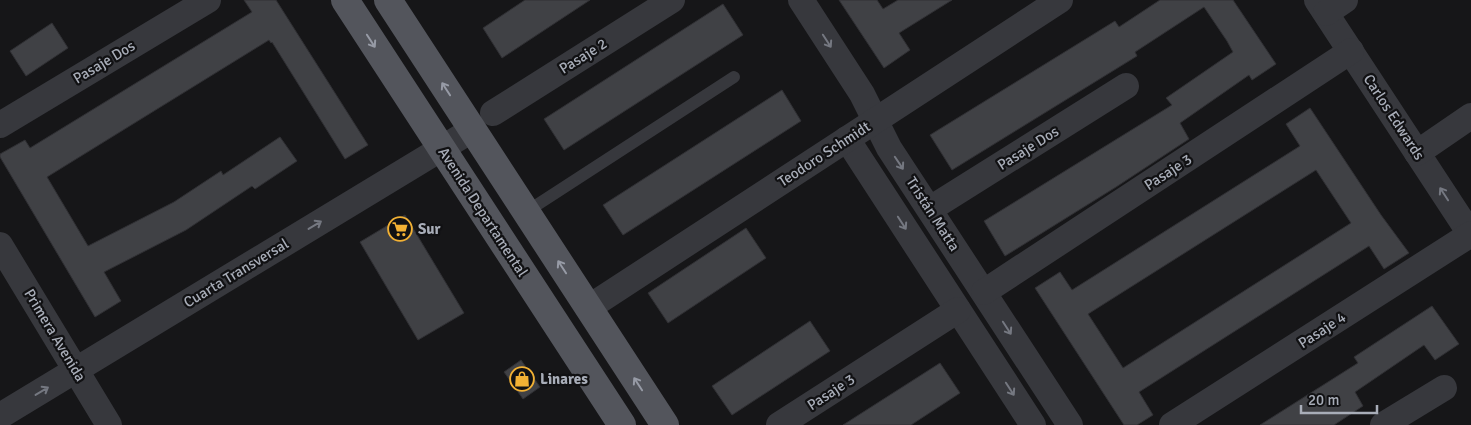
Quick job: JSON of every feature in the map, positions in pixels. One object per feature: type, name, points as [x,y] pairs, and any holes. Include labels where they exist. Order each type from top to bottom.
[{"type":"main road","name":"Avenida Departamental","points":[[344,0],[622,425]]},
{"type":"main road","points":[[388,0],[665,425]]},
{"type":"street","name":"Pasaje Dos","points":[[0,125],[208,0]]},
{"type":"street","name":"Pasaje 2","points":[[494,113],[672,0]]},
{"type":"street","name":"Tristán Matta","points":[[801,0],[862,94],[890,148],[1070,425]]},
{"type":"street","name":"Teodoro Schmidt","points":[[588,308],[1060,0]]},
{"type":"street","name":"Carlos Edwards","points":[[1329,4],[1351,51],[1471,234]]},
{"type":"street","name":"Pasaje 3","points":[[984,292],[1351,51]]},
{"type":"street","name":"Pasaje Dos","points":[[930,209],[1126,86]]},
{"type":"street","points":[[1417,153],[1471,116]]},
{"type":"street","name":"Cuarta Transversal","points":[[0,416],[472,130]]},
{"type":"street","name":"Tristán Matta","points":[[847,138],[1033,425]]},
{"type":"street","name":"Pasaje 4","points":[[1172,425],[1471,234]]},
{"type":"street","name":"Primera Avenida","points":[[0,245],[109,425]]},
{"type":"street","name":"Pasaje 3","points":[[779,425],[958,310]]},
{"type":"street","points":[[1383,425],[1444,388]]},
{"type":"lane","points":[[526,212],[734,77]]},
{"type":"building","points":[[244,0],[276,0],[368,145],[345,159],[269,40],[47,177],[88,246],[174,202],[221,171],[223,175],[280,137],[297,161],[255,189],[252,186],[186,230],[104,272],[121,301],[95,317],[0,157],[0,154],[25,140],[30,148],[252,12]]},
{"type":"building","points":[[525,0],[590,0],[502,58],[483,28]]},
{"type":"building","points":[[839,0],[877,0],[883,9],[898,0],[952,0],[899,33],[910,50],[884,68]]},
{"type":"building","points":[[1160,0],[1233,0],[1276,64],[1252,80],[1249,75],[1180,123],[1189,139],[1005,256],[984,221],[1172,105],[1166,98],[1233,52],[1227,41],[1204,7],[1135,52],[1137,56],[952,170],[930,135],[1115,21],[1119,27]]},
{"type":"building","points":[[723,4],[743,35],[564,150],[544,119]]},
{"type":"building","points":[[52,23],[68,48],[26,76],[10,51]]},
{"type":"building","points":[[782,90],[801,121],[623,235],[603,205]]},
{"type":"building","points":[[1310,108],[1381,215],[1409,253],[1384,269],[1369,246],[1139,392],[1153,415],[1137,425],[1124,425],[1035,288],[1060,272],[1072,290],[1300,146],[1286,124]],"holes":[[[1316,170],[1351,223],[1123,368],[1088,314]]]},
{"type":"building","points":[[405,215],[464,313],[418,340],[360,242]]},
{"type":"building","points":[[746,228],[766,258],[668,323],[648,293]]},
{"type":"building","points":[[1432,306],[1459,344],[1435,360],[1424,345],[1355,392],[1363,406],[1334,425],[1260,425],[1358,363],[1354,357]]},
{"type":"building","points":[[810,321],[830,351],[732,415],[712,386]]},
{"type":"building","name":"Linares","points":[[521,360],[540,387],[523,399],[504,372]]},
{"type":"building","points":[[940,363],[960,393],[911,425],[843,425]]},
{"type":"place","name":"Sur","points":[[400,229]]},
{"type":"place","name":"Linares","points":[[522,379]]}]
